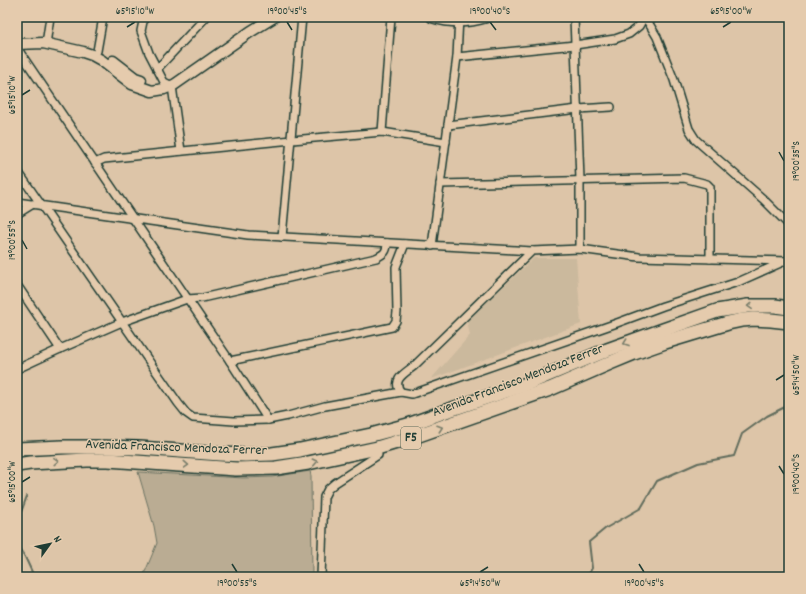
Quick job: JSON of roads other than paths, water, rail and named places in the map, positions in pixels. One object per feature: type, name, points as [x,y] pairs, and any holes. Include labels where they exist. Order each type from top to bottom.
[{"type":"highway","name":"Avenida Francisco Mendoza Ferrer","points":[[17,465],[30,463],[108,460],[236,468],[276,468],[308,463],[377,448],[413,437],[543,391],[610,362],[717,311],[748,306],[775,306],[789,308]]},
{"type":"highway","name":"Avenida Francisco Mendoza Ferrer","points":[[17,449],[62,447],[140,448],[245,455],[300,450],[371,435],[408,425],[524,385],[607,350],[662,336],[742,320],[771,320],[789,322]]},
{"type":"highway","points":[[371,435],[377,448]]},
{"type":"street","points":[[46,40],[50,17]]},
{"type":"street","points":[[97,51],[103,17]]},
{"type":"street","points":[[144,17],[142,31],[149,53],[157,69],[168,84],[181,151]]},
{"type":"street","points":[[157,69],[206,17]]},
{"type":"street","points":[[17,38],[44,36],[46,40],[83,52],[101,60],[132,84],[152,91],[164,89],[178,75],[260,17]]},
{"type":"street","points":[[17,44],[42,43],[46,40],[86,46],[105,55],[135,78],[153,84],[168,84],[182,80],[274,17]]},
{"type":"street","points":[[282,237],[302,17]]},
{"type":"street","points":[[382,132],[391,17]]},
{"type":"street","points":[[432,17],[438,19],[459,20],[474,20],[486,17]]},
{"type":"street","points":[[574,17],[580,180],[580,249]]},
{"type":"street","points":[[457,57],[616,40],[629,34],[639,26],[645,17],[657,37],[674,80],[689,129],[696,140],[789,225]]},
{"type":"street","points":[[432,246],[457,57],[459,20]]},
{"type":"street","points":[[17,48],[230,361],[268,420]]},
{"type":"street","points":[[448,125],[578,109],[611,107]]},
{"type":"street","points":[[95,163],[104,159],[382,132],[446,142]]},
{"type":"street","points":[[17,170],[178,403],[186,413],[193,418],[234,421],[268,420],[325,406],[401,392],[412,394],[663,306],[738,282],[788,260]]},
{"type":"street","points":[[440,184],[684,178],[707,184],[710,188],[710,259]]},
{"type":"street","points":[[17,202],[248,235],[532,251],[580,249],[639,257],[788,260]]},
{"type":"street","points":[[17,214],[33,204]]},
{"type":"street","points":[[17,369],[122,322],[187,298],[202,298],[376,258],[385,252],[387,249],[387,243]]},
{"type":"street","points":[[230,361],[392,326],[397,317],[396,267],[405,244]]},
{"type":"street","points":[[401,392],[398,388],[397,382],[402,376],[532,251]]},
{"type":"street","points":[[17,285],[60,349]]},
{"type":"street","points":[[321,577],[324,497],[328,488],[378,455],[377,448]]},
{"type":"waterway","points":[[587,577],[592,568],[589,542],[606,528],[641,508],[657,481],[698,463],[734,456],[742,434],[767,416],[789,405]]},
{"type":"waterway","points":[[27,496],[20,515],[17,545],[32,572],[31,577]]}]
